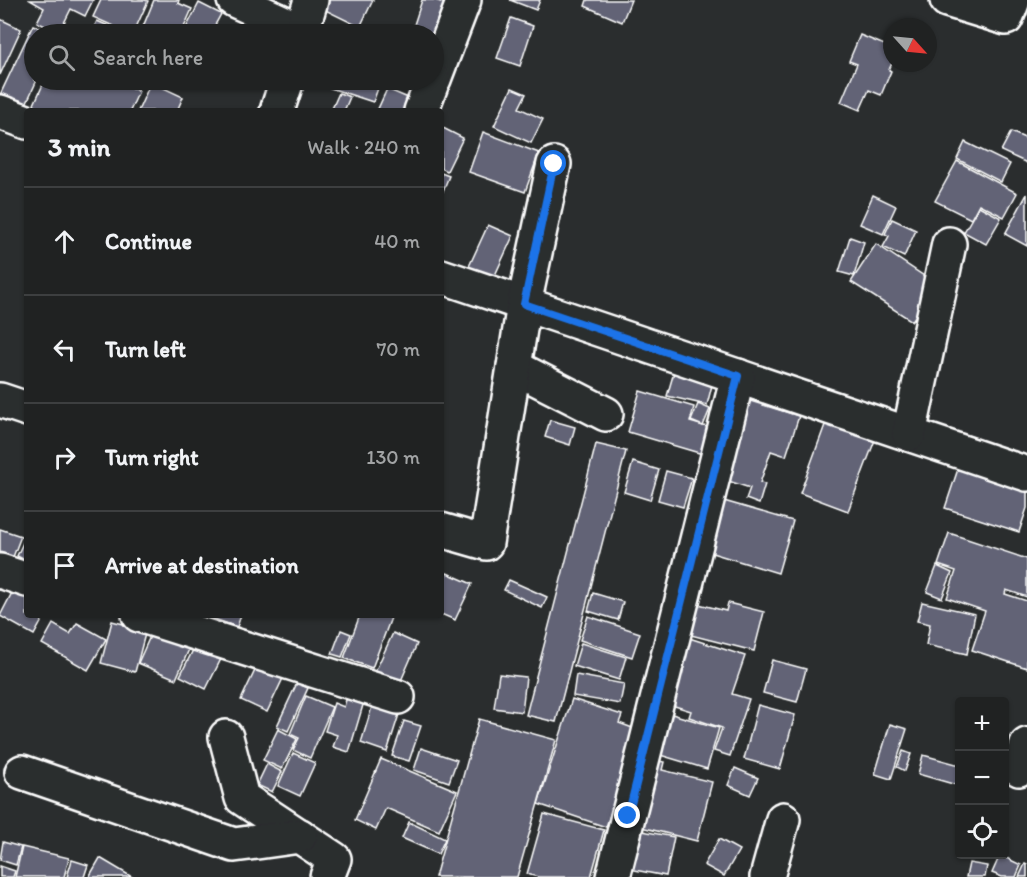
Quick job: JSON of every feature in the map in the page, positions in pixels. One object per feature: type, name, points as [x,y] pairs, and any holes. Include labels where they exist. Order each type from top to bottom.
[{"type":"street","points":[[234,0],[283,24]]},
{"type":"street","points":[[304,24],[311,0]]},
{"type":"street","points":[[444,51],[464,0]]},
{"type":"street","points":[[947,0],[1006,18],[1013,0]]},
{"type":"street","points":[[278,108],[284,90]]},
{"type":"street","points":[[422,108],[429,90]]},
{"type":"street","points":[[0,111],[24,121]]},
{"type":"street","points":[[444,531],[486,543],[524,304],[554,164]]},
{"type":"street","points":[[909,434],[949,244]]},
{"type":"street","points":[[444,277],[1027,474]]},
{"type":"street","points":[[514,367],[606,414]]},
{"type":"street","points":[[613,877],[738,376]]},
{"type":"street","points":[[0,400],[24,408]]},
{"type":"street","points":[[0,571],[24,579]]},
{"type":"street","points":[[148,618],[398,697]]},
{"type":"street","points":[[226,737],[242,798],[334,859],[327,877]]},
{"type":"street","points":[[22,772],[234,844],[300,836]]},
{"type":"street","points":[[767,877],[783,819]]},
{"type":"building","points":[[30,0],[93,0],[85,16],[71,9],[64,24],[37,22],[44,8]]},
{"type":"building","points":[[101,0],[148,1],[138,24],[109,24],[93,17]]},
{"type":"building","points":[[154,0],[179,0],[178,3],[192,9],[185,24],[144,24]]},
{"type":"building","points":[[317,0],[373,0],[361,24],[354,24],[315,5]]},
{"type":"building","points":[[422,0],[435,0],[455,7],[442,24],[414,24]]},
{"type":"building","points":[[510,0],[540,0],[536,10]]},
{"type":"building","points":[[587,0],[631,0],[622,22],[585,6]]},
{"type":"building","points":[[199,3],[221,14],[216,24],[188,24]]},
{"type":"building","points":[[511,18],[533,26],[520,66],[497,58]]},
{"type":"building","points":[[0,19],[21,29],[0,75]]},
{"type":"building","points":[[860,35],[883,44],[883,72],[891,72],[881,95],[869,90],[860,110],[841,102],[857,64],[849,61]]},
{"type":"building","points":[[24,44],[24,90],[32,90],[21,115],[0,105],[0,95]]},
{"type":"building","points":[[512,88],[526,94],[519,108],[543,119],[531,143],[494,126]]},
{"type":"building","points":[[40,90],[139,91],[131,108],[32,108]]},
{"type":"building","points":[[147,90],[168,90],[183,97],[178,108],[139,108]]},
{"type":"building","points":[[336,90],[377,90],[373,102]]},
{"type":"building","points":[[387,90],[420,103],[418,108],[378,108]]},
{"type":"building","points":[[339,93],[350,97],[345,108],[332,108]]},
{"type":"building","points":[[444,128],[463,138],[447,171],[444,170]]},
{"type":"building","points":[[483,132],[539,153],[525,192],[469,172]]},
{"type":"building","points":[[1011,132],[1027,139],[1027,163],[1001,151]]},
{"type":"building","points":[[965,142],[1010,164],[1001,182],[957,159]]},
{"type":"building","points":[[957,161],[1017,193],[1004,217],[979,204],[971,219],[935,201]]},
{"type":"building","points":[[444,174],[449,176],[444,188]]},
{"type":"building","points":[[1027,194],[1027,246],[1005,234]]},
{"type":"building","points":[[873,195],[896,206],[883,234],[860,224]]},
{"type":"building","points":[[979,206],[1001,218],[986,244],[964,232]]},
{"type":"building","points":[[892,219],[916,230],[904,257],[883,247],[889,236],[885,234]]},
{"type":"building","points":[[488,225],[513,236],[490,286],[465,275]]},
{"type":"building","points":[[850,237],[864,242],[854,276],[839,272]]},
{"type":"building","points":[[876,244],[936,284],[912,321],[851,282]]},
{"type":"building","points":[[674,372],[713,381],[707,405],[667,396]]},
{"type":"building","points":[[640,391],[694,407],[690,422],[714,429],[706,455],[628,432]]},
{"type":"building","points":[[744,399],[799,416],[786,456],[771,451],[760,483],[765,484],[759,504],[746,499],[750,488],[719,478]]},
{"type":"building","points":[[698,404],[710,409],[703,426],[691,421]]},
{"type":"building","points":[[829,414],[878,432],[848,511],[800,493]]},
{"type":"building","points":[[550,420],[575,427],[570,445],[545,437]]},
{"type":"building","points":[[596,444],[626,451],[556,722],[526,715]]},
{"type":"building","points":[[961,460],[1027,482],[1027,508],[1019,532],[945,508]]},
{"type":"building","points":[[633,462],[659,470],[650,500],[624,492]]},
{"type":"building","points":[[666,471],[692,478],[683,507],[658,500]]},
{"type":"building","points":[[717,499],[793,521],[778,573],[702,550]]},
{"type":"building","points":[[0,529],[21,536],[13,557],[0,552]]},
{"type":"building","points":[[949,533],[1027,559],[1027,597],[1006,590],[1005,594],[1027,601],[1027,668],[972,650],[985,611],[947,598],[956,571],[938,565]]},
{"type":"building","points":[[24,541],[24,560],[17,556]]},
{"type":"building","points":[[937,566],[952,573],[942,598],[927,592]]},
{"type":"building","points":[[447,573],[472,584],[455,620],[444,615],[444,579]]},
{"type":"building","points":[[509,580],[547,597],[542,608],[504,590]]},
{"type":"building","points":[[17,583],[24,586],[24,618],[43,618],[34,635],[0,616]]},
{"type":"building","points":[[593,593],[623,602],[618,620],[588,611]]},
{"type":"building","points":[[687,601],[726,611],[728,603],[764,612],[754,651],[679,632]]},
{"type":"building","points":[[922,602],[975,614],[967,654],[926,645],[930,624],[917,621]]},
{"type":"building","points":[[588,616],[640,633],[632,657],[580,640]]},
{"type":"building","points":[[212,618],[240,618],[237,627]]},
{"type":"building","points":[[359,618],[391,618],[372,668],[344,658]]},
{"type":"building","points":[[112,621],[146,630],[135,672],[101,663]]},
{"type":"building","points":[[77,623],[106,639],[88,670],[42,644],[53,624],[70,634]]},
{"type":"building","points":[[156,623],[193,640],[176,679],[138,663]]},
{"type":"building","points":[[341,630],[351,634],[342,657],[332,654]]},
{"type":"building","points":[[393,633],[417,644],[400,683],[375,672]]},
{"type":"building","points":[[680,635],[745,656],[732,694],[749,699],[730,756],[714,751],[722,728],[689,717],[691,711],[668,704]]},
{"type":"building","points":[[197,642],[223,655],[206,689],[180,676]]},
{"type":"building","points":[[581,643],[626,657],[619,680],[574,666]]},
{"type":"building","points":[[772,660],[806,669],[797,702],[763,693]]},
{"type":"building","points":[[259,662],[285,674],[267,712],[241,700]]},
{"type":"building","points":[[499,674],[526,677],[522,712],[494,708]]},
{"type":"building","points":[[576,675],[624,684],[620,704],[573,696]]},
{"type":"building","points":[[297,683],[308,688],[288,731],[277,726]]},
{"type":"building","points":[[349,689],[366,695],[349,752],[333,747],[337,735],[325,731],[334,703],[344,707]]},
{"type":"building","points":[[306,696],[332,707],[310,758],[293,750],[299,738],[290,734]]},
{"type":"building","points":[[572,699],[622,715],[619,723],[638,730],[606,827],[538,804]]},
{"type":"building","points":[[374,700],[401,708],[387,752],[361,743]]},
{"type":"building","points":[[758,705],[795,715],[780,769],[744,759]]},
{"type":"building","points":[[672,714],[719,728],[707,769],[660,755]]},
{"type":"building","points":[[479,719],[556,740],[517,877],[435,877]]},
{"type":"building","points":[[404,721],[421,726],[409,761],[392,756]]},
{"type":"building","points":[[890,724],[907,729],[891,779],[875,774]]},
{"type":"building","points":[[278,729],[297,739],[282,769],[263,760]]},
{"type":"building","points":[[421,748],[457,760],[449,782],[414,770]]},
{"type":"building","points":[[903,751],[911,754],[905,771],[897,767]]},
{"type":"building","points":[[293,753],[315,763],[300,796],[278,786]]},
{"type":"building","points":[[923,755],[955,764],[955,785],[918,774]]},
{"type":"building","points":[[381,759],[457,791],[439,831],[386,808],[376,830],[355,820]]},
{"type":"building","points":[[649,759],[664,762],[662,770],[712,782],[697,841],[633,825]]},
{"type":"building","points":[[267,764],[282,772],[272,792],[257,785]]},
{"type":"building","points":[[735,768],[758,778],[750,795],[728,785]]},
{"type":"building","points":[[544,814],[604,830],[591,877],[538,877],[527,874]]},
{"type":"building","points":[[409,822],[445,839],[438,854],[402,838]]},
{"type":"building","points":[[632,829],[674,837],[666,876],[624,868]]},
{"type":"building","points":[[719,839],[739,850],[724,876],[704,865]]},
{"type":"building","points":[[3,842],[21,847],[16,865],[0,860]]},
{"type":"building","points":[[22,847],[69,858],[64,877],[15,877]]},
{"type":"building","points":[[100,858],[132,877],[89,877]]},
{"type":"building","points":[[998,859],[1008,859],[1021,865],[1016,877],[1002,877],[992,873]]},
{"type":"building","points":[[72,860],[88,865],[84,877],[67,877]]},
{"type":"building","points":[[969,863],[987,866],[985,877],[966,877]]},
{"type":"building","points":[[1025,864],[1027,865],[1027,877],[1019,877]]},
{"type":"building","points":[[0,866],[15,871],[13,877],[0,877]]},
{"type":"route","points":[[554,164],[524,304],[738,376],[628,816]]}]
